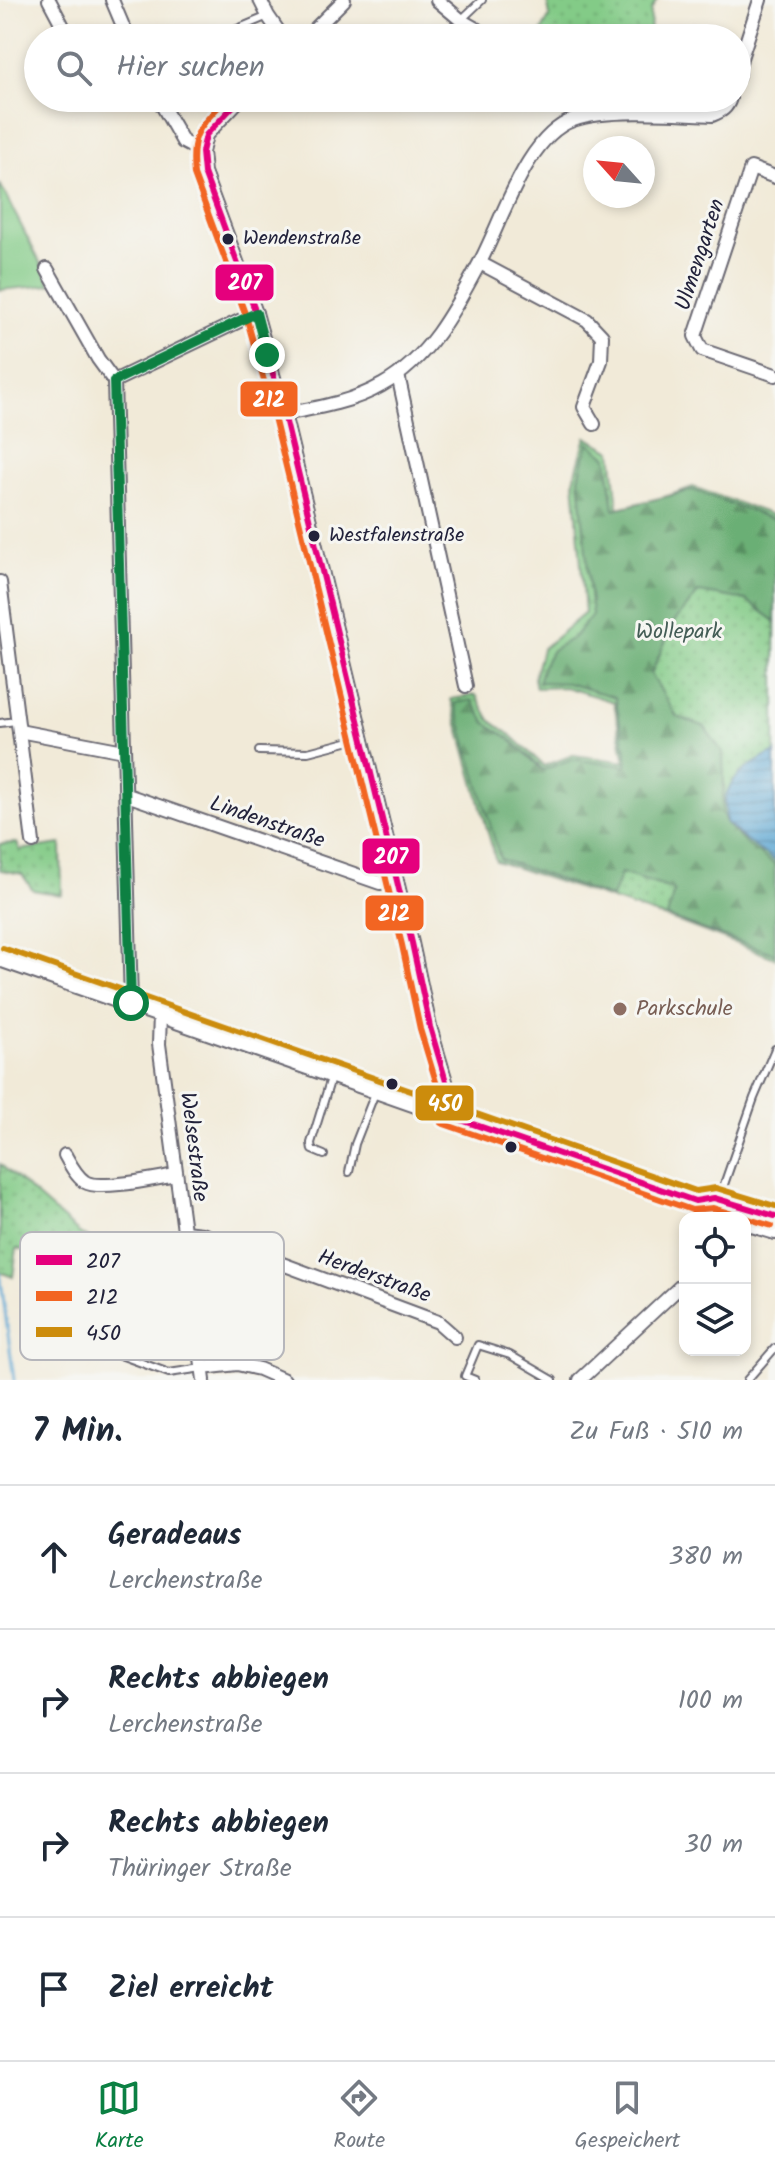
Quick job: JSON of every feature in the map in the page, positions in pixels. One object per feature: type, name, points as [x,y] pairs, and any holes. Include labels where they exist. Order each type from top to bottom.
[{"type":"main road","points":[[0,957],[695,1201],[712,1212]]},
{"type":"main road","points":[[695,1201],[714,1198],[736,1212]]},
{"type":"main road","points":[[751,1216],[775,1216]]},
{"type":"main road","points":[[751,1220],[775,1230]]},
{"type":"street","points":[[49,0],[62,24]]},
{"type":"street","points":[[112,0],[122,24]]},
{"type":"street","points":[[260,0],[273,24]]},
{"type":"street","points":[[320,24],[344,0]]},
{"type":"street","points":[[437,0],[468,24]]},
{"type":"street","points":[[751,27],[760,0]]},
{"type":"street","points":[[166,112],[183,142],[202,152]]},
{"type":"street","points":[[228,112],[206,135],[202,152],[204,173],[256,313],[284,414],[430,1027],[450,1095],[444,1114]]},
{"type":"street","points":[[284,414],[332,404],[381,386],[398,375],[437,337],[480,263],[530,157],[555,130],[571,120],[605,114],[712,115],[721,112]]},
{"type":"street","name":"Ulmengarten","points":[[775,177],[751,168],[695,336],[702,350],[775,375]]},
{"type":"street","points":[[480,263],[587,320],[602,336],[601,361],[584,407],[594,424]]},
{"type":"street","points":[[47,269],[98,359],[114,381],[131,1003]]},
{"type":"street","points":[[114,381],[256,313]]},
{"type":"street","points":[[398,375],[466,686]]},
{"type":"street","points":[[0,589],[33,842]]},
{"type":"street","points":[[18,726],[124,751]]},
{"type":"street","name":"Lindenstraße","points":[[127,795],[380,883],[396,881]]},
{"type":"street","name":"Welsestraße","points":[[160,1014],[159,1044],[184,1232]]},
{"type":"street","points":[[65,1155],[84,1182],[100,1186],[176,1175]]},
{"type":"street","name":"Herderstraße","points":[[284,1265],[438,1322],[455,1337]]},
{"type":"street","points":[[580,1380],[683,1284]]},
{"type":"street","points":[[203,1374],[237,1364],[284,1380]]},
{"type":"lane","points":[[461,20],[482,0]]},
{"type":"lane","points":[[249,24],[268,16]]},
{"type":"lane","points":[[0,723],[18,726]]},
{"type":"lane","points":[[259,751],[308,752],[362,738]]},
{"type":"lane","points":[[719,1200],[754,1098],[775,1049]]},
{"type":"lane","points":[[324,1155],[312,1150],[311,1143],[332,1074]]},
{"type":"lane","points":[[349,1172],[355,1144],[376,1090]]},
{"type":"lane","points":[[475,1380],[465,1376],[478,1345],[510,1355],[553,1380]]},
{"type":"lane","points":[[747,1380],[775,1348]]},
{"type":"lane","points":[[134,1360],[169,1373],[203,1374]]},
{"type":"green space","points":[[547,0],[657,0],[651,10],[650,24],[546,24],[550,16]]},
{"type":"green space","points":[[0,184],[49,280],[51,285],[0,290]]},
{"type":"green space","name":"Wollepark","points":[[586,437],[612,451],[618,508],[645,504],[693,487],[775,516],[775,958],[496,861],[451,699],[476,695],[490,720],[544,766],[573,755],[625,762],[614,702],[565,687],[536,688],[534,678],[542,649],[585,613],[574,480]]},
{"type":"green space","name":"Wollepark","points":[[588,442],[607,457],[614,509],[693,490],[775,520],[775,621],[746,600],[699,592],[674,622],[651,674],[677,717],[704,726],[723,753],[722,812],[727,825],[746,844],[775,865],[775,954],[667,917],[674,890],[621,873],[612,898],[500,859],[455,703],[472,700],[486,723],[509,738],[543,770],[572,759],[625,766],[628,762],[615,697],[567,683],[538,682],[552,650],[574,637],[592,615],[579,478]]},
{"type":"green space","points":[[17,843],[20,850],[61,844],[62,895],[33,890],[22,874],[0,870],[0,844]]},
{"type":"green space","points":[[0,1164],[78,1232],[20,1232],[20,1249],[17,1248],[13,1277],[0,1272]]},
{"type":"water","points":[[775,752],[775,861],[726,822],[725,805],[726,795],[740,774]]},
{"type":"waterway","points":[[0,1273],[14,1380]]},
{"type":"transit line","name":"212","points":[[214,112],[195,140],[194,175],[246,316],[274,417],[420,1029],[440,1095],[434,1111]]},
{"type":"transit line","name":"207","points":[[228,112],[206,135],[202,152],[204,173],[256,313],[284,414],[430,1027],[450,1095],[444,1114]]},
{"type":"transit line","name":"450","points":[[3,948],[696,1191],[716,1188],[775,1206]]},
{"type":"transit line","name":"207","points":[[444,1114],[695,1201],[714,1198],[775,1216]]},
{"type":"transit line","name":"212","points":[[441,1123],[692,1210],[713,1208],[772,1226]]},
{"type":"place","name":"Wendenstraße","points":[[228,239]]},
{"type":"place","name":"Westfalenstraße","points":[[314,536]]},
{"type":"place","name":"Parkschule","points":[[620,1009]]},
{"type":"route","points":[[131,1003],[114,381],[256,313],[267,355]]}]
